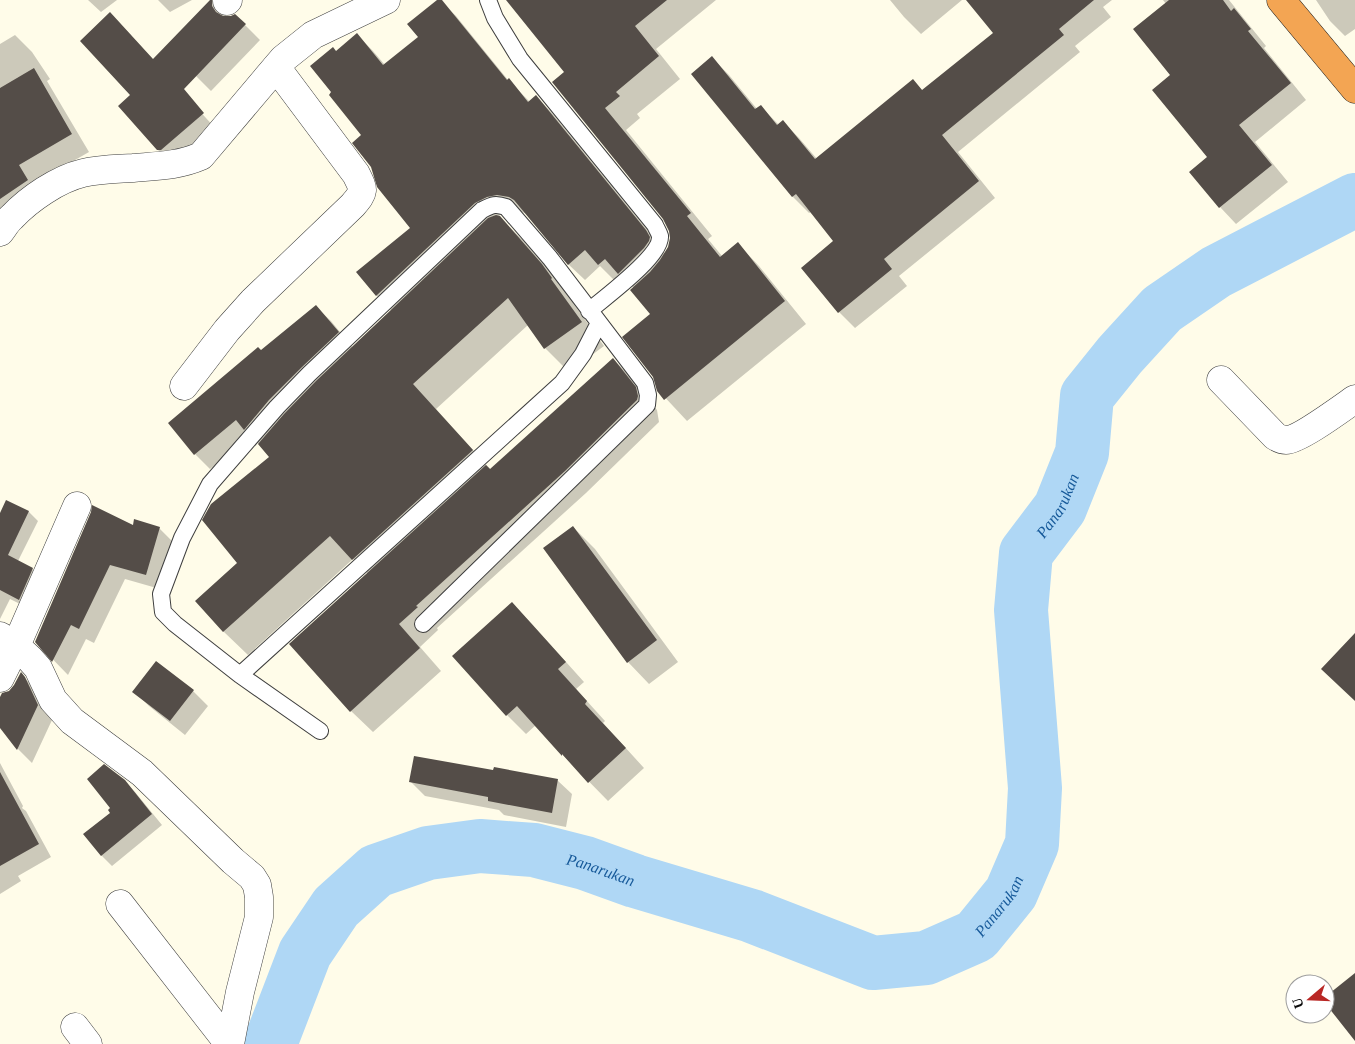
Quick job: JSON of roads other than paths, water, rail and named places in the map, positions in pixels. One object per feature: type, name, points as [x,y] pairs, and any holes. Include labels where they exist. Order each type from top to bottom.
[{"type":"highway","points":[[1281,0],[1355,89]]},
{"type":"street","points":[[0,232],[11,217],[32,199],[64,179],[83,173],[105,170],[174,165],[188,162],[200,156],[283,59],[313,35],[374,2]]},
{"type":"street","points":[[184,386],[226,330],[253,301],[362,195],[362,185],[356,174],[276,67]]},
{"type":"street","points":[[1221,380],[1275,436],[1285,440],[1304,434],[1355,399]]},
{"type":"street","points":[[0,678],[8,641],[77,506]]},
{"type":"street","points":[[8,641],[38,668],[53,700],[72,721],[142,773],[233,862],[252,877],[257,885],[259,917],[240,992],[230,1044]]},
{"type":"street","points":[[120,904],[230,1044]]},
{"type":"lane","points":[[240,675],[562,382],[583,354],[594,317],[647,262],[658,246],[660,236],[655,225],[520,58],[495,18],[488,0]]},
{"type":"lane","points":[[320,731],[240,675],[175,624],[164,612],[162,594],[182,538],[210,484],[277,407],[309,374],[482,210],[492,204],[499,204],[506,208],[550,258],[645,384],[648,395],[647,405],[423,624]]},
{"type":"waterway","name":"Panarukan","points":[[270,1044],[305,953],[336,907],[376,871],[428,853],[480,846],[534,850],[585,863],[635,881],[752,916],[873,963],[926,958],[976,936],[1011,893],[1032,844],[1035,788],[1021,610],[1026,553],[1060,508],[1082,453],[1087,396],[1120,355],[1162,309],[1216,272],[1355,200]]}]
